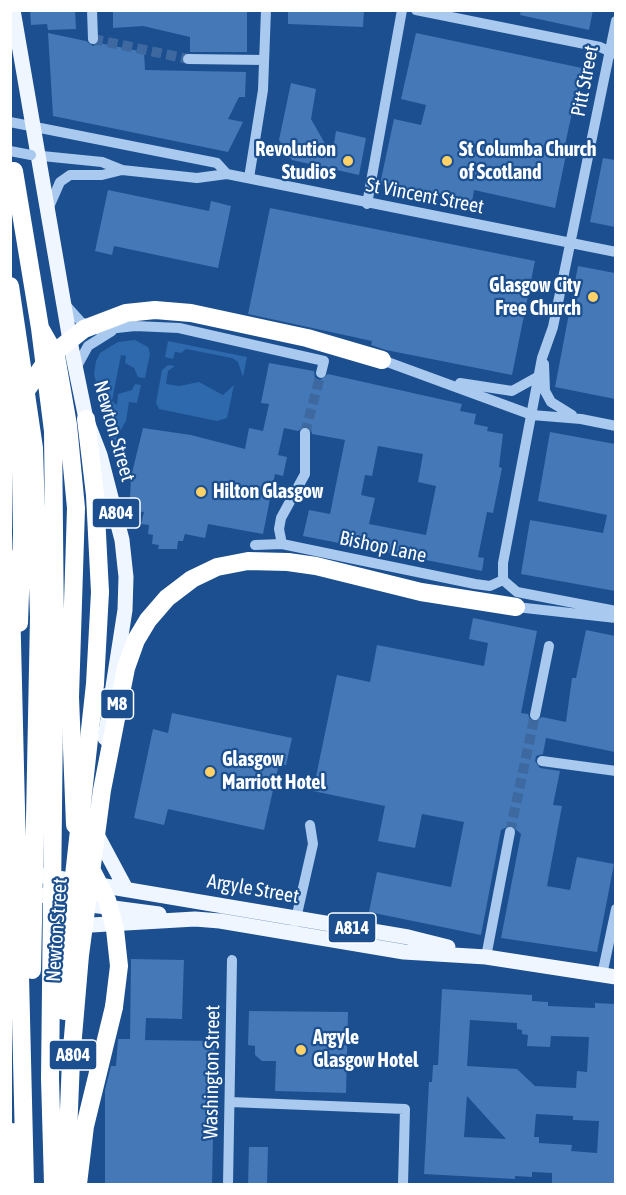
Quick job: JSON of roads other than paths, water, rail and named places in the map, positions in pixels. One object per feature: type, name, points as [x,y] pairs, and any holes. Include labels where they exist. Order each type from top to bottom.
[{"type":"highway","points":[[14,171],[40,328],[53,431],[55,628],[50,1078],[55,1185]]},
{"type":"highway","points":[[10,286],[34,448],[39,617],[26,1185]]},
{"type":"highway","points":[[10,441],[25,392],[50,356],[84,329],[126,313],[155,310],[191,313],[307,338],[382,360]]},
{"type":"highway","points":[[40,328],[56,356],[68,425],[76,508],[70,697],[77,880]]},
{"type":"highway","points":[[10,369],[19,435],[22,532],[19,624],[10,651]]},
{"type":"highway","points":[[55,1185],[65,958],[95,684],[100,592],[97,516],[86,419]]},
{"type":"highway","points":[[10,559],[26,1185]]},
{"type":"highway","name":"M8","points":[[68,1185],[71,1060],[79,965],[101,802],[122,681],[133,647],[148,620],[167,597],[192,579],[218,567],[248,561],[288,562],[316,566],[421,592],[516,607]]},
{"type":"highway","points":[[10,798],[52,824],[84,857],[102,889],[116,929],[118,956],[116,995],[85,1126],[78,1185]]},
{"type":"highway","points":[[10,894],[11,1185]]},
{"type":"main road","name":"Newton Street","points":[[13,10],[35,155],[49,209],[76,369],[86,419],[119,522],[126,577],[125,610],[108,713],[96,833],[77,880],[68,1185]]},
{"type":"main road","points":[[96,833],[126,889]]},
{"type":"main road","name":"Argyle Street","points":[[10,871],[77,880],[408,937],[486,957]]},
{"type":"main road","points":[[10,888],[76,903],[195,919]]},
{"type":"main road","name":"Argyle Street","points":[[10,911],[75,926],[195,919],[220,921],[292,935],[404,952],[486,957],[609,976]]},
{"type":"street","points":[[92,10],[93,39]]},
{"type":"street","points":[[249,178],[263,90],[266,10]]},
{"type":"street","points":[[367,204],[402,10]]},
{"type":"street","points":[[416,10],[600,48],[612,54]]},
{"type":"street","name":"Pitt Street","points":[[503,580],[503,563],[538,376],[553,327],[569,242],[612,54],[615,21]]},
{"type":"street","points":[[188,59],[264,60]]},
{"type":"street","name":"St Vincent Street","points":[[10,122],[217,163],[227,174]]},
{"type":"street","name":"St Vincent Street","points":[[10,150],[102,162],[122,170],[196,178],[227,174],[367,204],[615,252]]},
{"type":"street","name":"St Vincent Street","points":[[49,209],[60,182],[70,175],[102,175],[122,170]]},
{"type":"street","points":[[64,302],[81,322],[99,330],[135,326],[179,328],[324,361],[321,373]]},
{"type":"street","points":[[76,369],[88,346],[114,330]]},
{"type":"street","name":"Pitt Street","points":[[542,358],[546,369],[545,391],[551,402],[564,412],[581,419]]},
{"type":"street","points":[[382,360],[532,415],[581,419],[615,426]]},
{"type":"street","points":[[430,378],[512,391],[538,376]]},
{"type":"street","points":[[282,544],[279,529],[281,518],[305,474],[305,433]]},
{"type":"street","name":"Bishop Lane","points":[[255,545],[282,544],[475,584],[490,586],[503,580]]},
{"type":"street","points":[[503,580],[517,592],[615,611]]},
{"type":"street","points":[[516,607],[615,618]]},
{"type":"street","points":[[535,715],[549,646]]},
{"type":"street","points":[[542,761],[615,771]]},
{"type":"street","points":[[292,935],[313,844],[310,825]]},
{"type":"street","points":[[486,957],[510,832]]},
{"type":"street","points":[[609,976],[615,909]]},
{"type":"street","name":"Washington Street","points":[[228,1185],[232,960]]},
{"type":"street","points":[[230,1102],[405,1109],[403,1185]]},
{"type":"tunnel","points":[[93,39],[188,59]]},
{"type":"tunnel","points":[[305,433],[321,373]]},
{"type":"tunnel","points":[[510,832],[535,715]]},
{"type":"place","name":"Revolution Studios","points":[[348,161]]},
{"type":"place","name":"St Columba Church of Scotland","points":[[447,161]]},
{"type":"place","name":"Glasgow City Free Church","points":[[593,297]]},
{"type":"place","name":"Hilton Glasgow","points":[[201,492]]},
{"type":"place","name":"Glasgow Marriott Hotel","points":[[210,772]]},
{"type":"place","name":"Argyle Glasgow Hotel","points":[[301,1050]]}]
